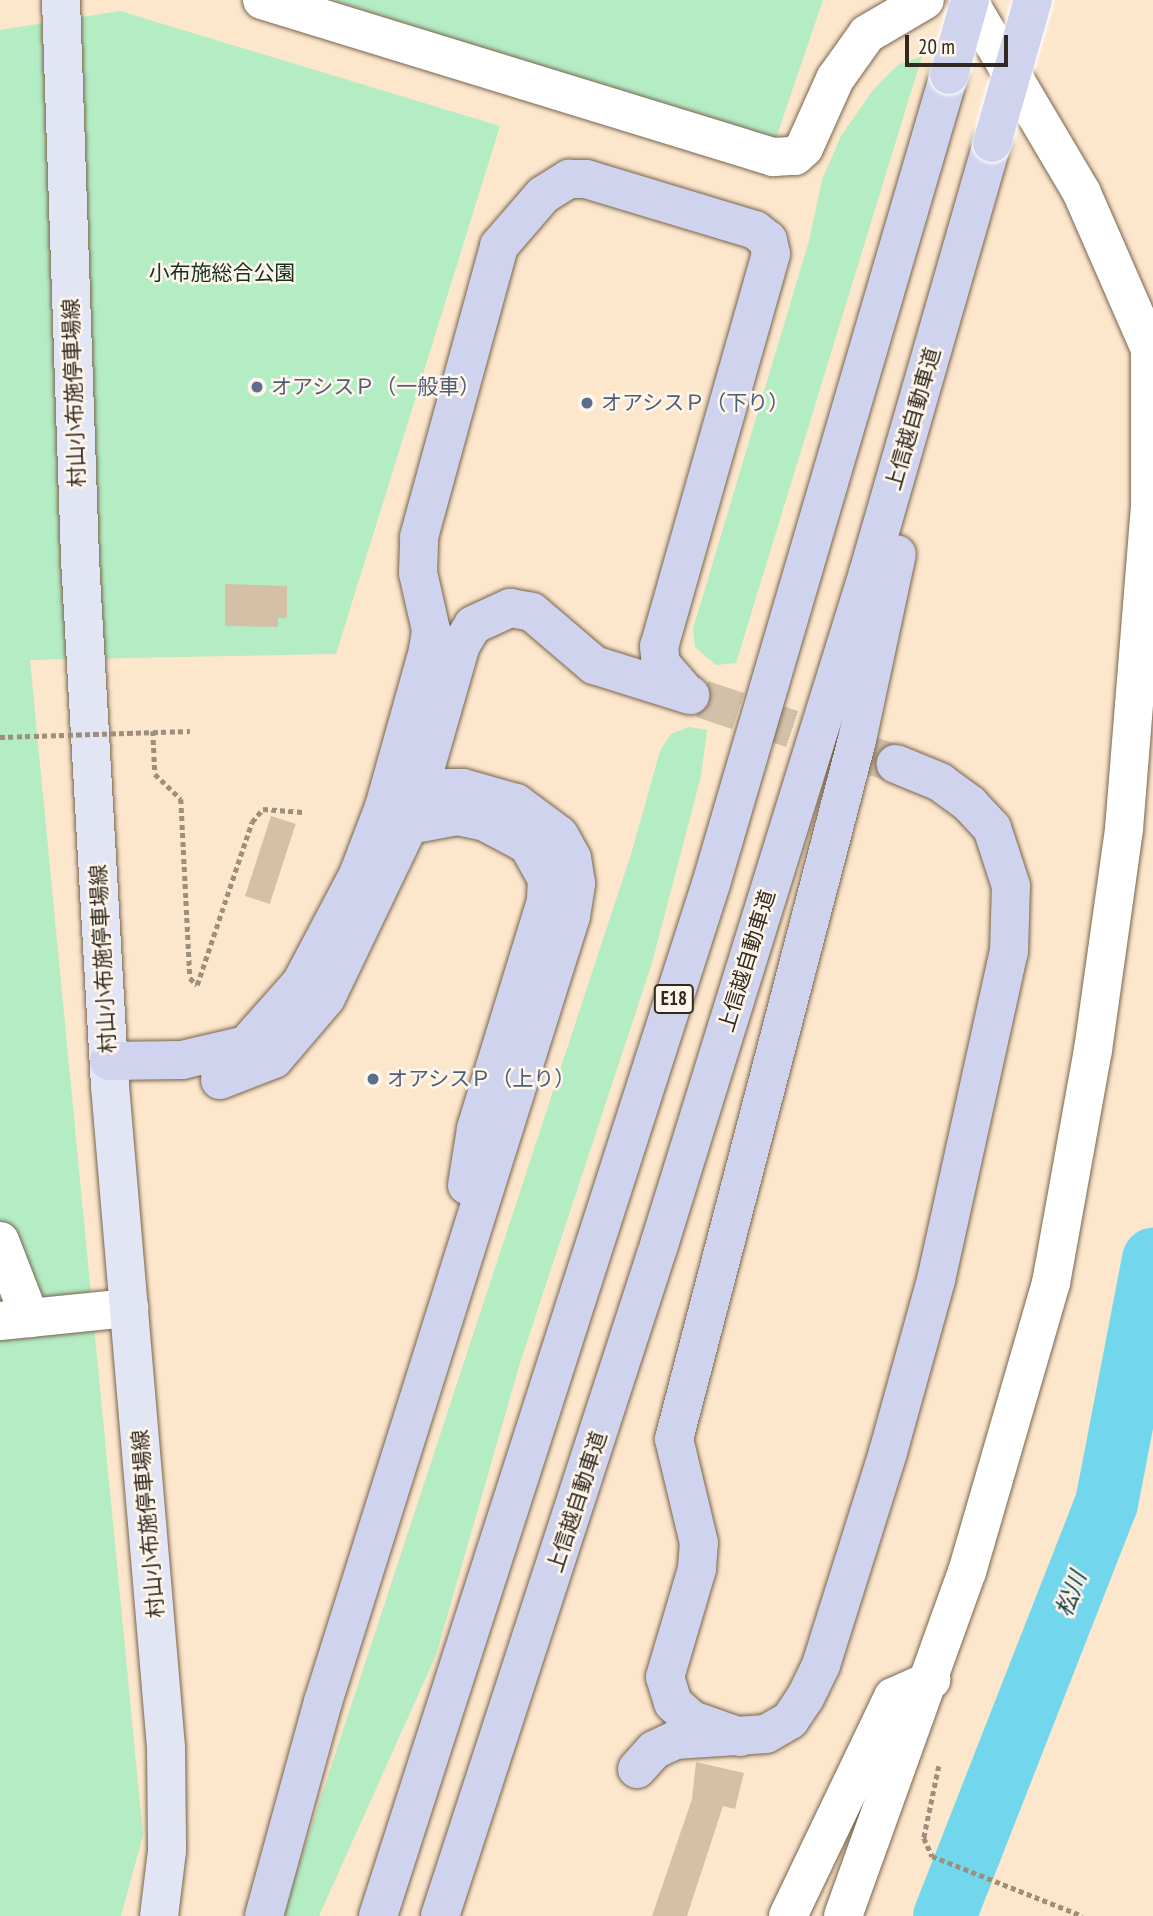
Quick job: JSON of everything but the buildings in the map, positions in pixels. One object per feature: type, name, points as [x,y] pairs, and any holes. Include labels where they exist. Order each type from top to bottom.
[{"type":"highway","name":"E18","points":[[378,1916],[711,884],[969,0]]},
{"type":"highway","name":"上信越自動車道","points":[[440,1916],[656,1255],[964,244],[1033,0]]},
{"type":"highway","points":[[109,1074],[209,1083],[245,1074],[274,1059],[326,998],[404,809],[461,645],[473,625],[491,613],[532,612],[594,665],[694,696],[661,664],[659,646],[771,254],[768,240],[755,230],[586,179],[569,179],[543,195],[499,246],[419,537],[418,573],[431,629],[404,809]]},
{"type":"highway","points":[[740,1737],[692,1720],[673,1703],[665,1677],[697,1569],[699,1543],[674,1439],[857,740],[964,244]]},
{"type":"highway","points":[[637,1769],[654,1750],[674,1740],[766,1734],[790,1720],[821,1665],[936,1280],[1009,951],[1011,886],[992,828],[940,782],[896,764]]},
{"type":"highway","points":[[264,1916],[453,1281],[476,1129],[546,901],[547,880],[528,845],[485,822],[404,809]]},
{"type":"highway","points":[[363,1916],[425,1774]]},
{"type":"main road","name":"村山小布施停車場線","points":[[61,0],[80,559],[109,1074],[166,1748],[167,1851],[159,1916]]},
{"type":"street","points":[[262,0],[773,157],[794,156],[804,148],[835,79],[867,34],[925,0]]},
{"type":"street","points":[[843,1916],[931,1680],[1051,1283],[1093,1050],[1124,829],[1150,503],[1150,349],[1082,193],[969,0]]},
{"type":"street","points":[[0,1241],[15,1319],[129,1308]]},
{"type":"street","points":[[788,1916],[894,1697],[931,1680]]},
{"type":"path","points":[[153,731],[155,774],[181,799],[190,978],[197,985],[258,811],[303,812]]},
{"type":"path","points":[[0,737],[190,731]]},
{"type":"path","points":[[932,1856],[1080,1915]]},
{"type":"green space","points":[[333,0],[823,0],[774,144]]},
{"type":"green space","name":"小布施総合公園","points":[[120,11],[500,126],[336,654],[30,660],[143,1835],[121,1916],[0,1916],[0,30]]},
{"type":"green space","points":[[922,56],[736,663],[716,665],[695,647],[693,629],[809,241],[822,180],[841,136],[873,90],[898,65]]},
{"type":"green space","points":[[689,727],[707,730],[701,776],[652,963],[520,1363],[436,1655],[319,1916],[282,1916],[632,851],[660,751],[671,734]]},
{"type":"waterway","name":"松川","points":[[944,1916],[1106,1503],[1153,1258]]},
{"type":"tunnel","points":[[702,699],[896,764]]},
{"type":"place","name":"オアシスＰ（一般車）","points":[[257,387]]},
{"type":"place","name":"オアシスＰ（下り）","points":[[587,403]]},
{"type":"place","name":"オアシスＰ（上り）","points":[[373,1079]]}]
